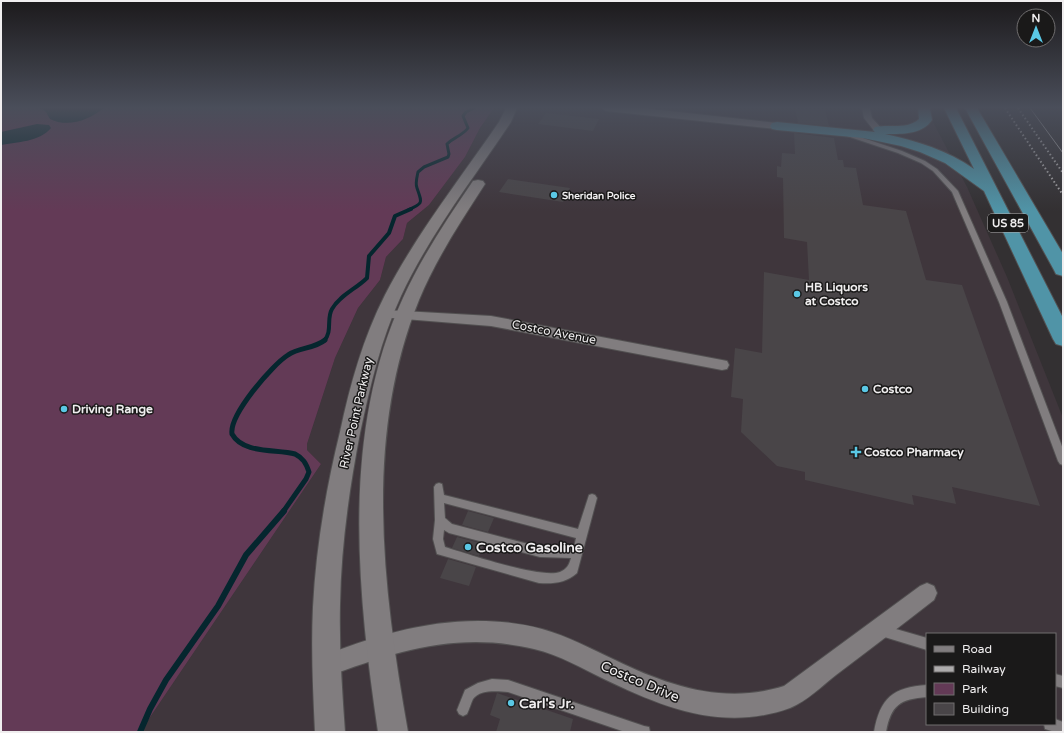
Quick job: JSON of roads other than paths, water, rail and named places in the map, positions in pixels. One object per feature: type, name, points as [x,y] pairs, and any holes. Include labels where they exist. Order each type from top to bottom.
[{"type":"highway","points":[[899,142],[924,149],[955,163],[993,193]]},
{"type":"highway","name":"US 85","points":[[967,142],[1063,339]]},
{"type":"highway","name":"US 85","points":[[990,142],[1063,270]]},
{"type":"street","name":"River Point Parkway","points":[[393,732],[379,647],[370,541],[371,475],[378,418],[395,314],[412,262],[492,142]]},
{"type":"street","name":"River Point Parkway","points":[[330,732],[326,666],[327,588],[339,491],[361,382],[370,354],[395,314]]},
{"type":"street","name":"Costco Avenue","points":[[395,314],[467,318],[504,323],[722,365]]},
{"type":"street","name":"Costco Drive","points":[[326,666],[379,647],[413,637],[444,632],[504,632],[526,636],[553,644],[633,680],[685,699],[708,705],[740,708],[772,702],[790,696],[927,593]]},
{"type":"lane","points":[[869,142],[912,156],[928,164],[951,186],[958,196],[1003,302],[1063,461]]},
{"type":"lane","points":[[439,487],[440,520],[438,538],[441,551],[533,577],[554,579],[568,575],[573,568],[592,498]]},
{"type":"lane","points":[[440,498],[582,535]]},
{"type":"lane","points":[[440,520],[449,528],[540,552],[568,554],[578,551]]},
{"type":"lane","points":[[877,630],[926,644]]},
{"type":"lane","points":[[463,710],[470,694],[486,685],[497,684],[515,688],[644,732]]},
{"type":"lane","points":[[880,732],[882,717],[893,700],[910,692],[926,692]]},
{"type":"lane","points":[[1053,725],[1063,728]]},
{"type":"water","points":[[1,142],[20,142],[1,145]]},
{"type":"waterway","points":[[408,210],[417,206],[421,200],[416,186],[418,172],[424,167],[448,157],[449,154],[447,144],[449,142]]},
{"type":"waterway","points":[[324,340],[329,329],[330,313],[335,304],[367,278],[369,256],[389,233],[395,216],[411,209]]},
{"type":"waterway","points":[[283,512],[306,479],[309,472],[305,463],[295,454],[260,450],[244,445],[232,434],[233,426],[244,403],[262,379],[281,360],[292,352],[316,345],[324,340]]},
{"type":"waterway","points":[[140,732],[150,709],[166,680],[218,606],[246,555],[284,511]]},
{"type":"tram line","points":[[1055,142],[1063,153]]},
{"type":"railway","points":[[1028,142],[1063,195]]},
{"type":"railway","points":[[1042,142],[1063,173]]},
{"type":"place","name":"Sheridan Police","points":[[554,195]]},
{"type":"place","name":"HB Liquors at Costco","points":[[797,294]]},
{"type":"place","name":"Costco","points":[[865,389]]},
{"type":"place","name":"Driving Range","points":[[64,409]]},
{"type":"place","name":"Costco Pharmacy","points":[[856,452]]},
{"type":"place","name":"Costco Gasoline","points":[[468,547]]},
{"type":"place","name":"Carl's Jr.","points":[[511,703]]}]
